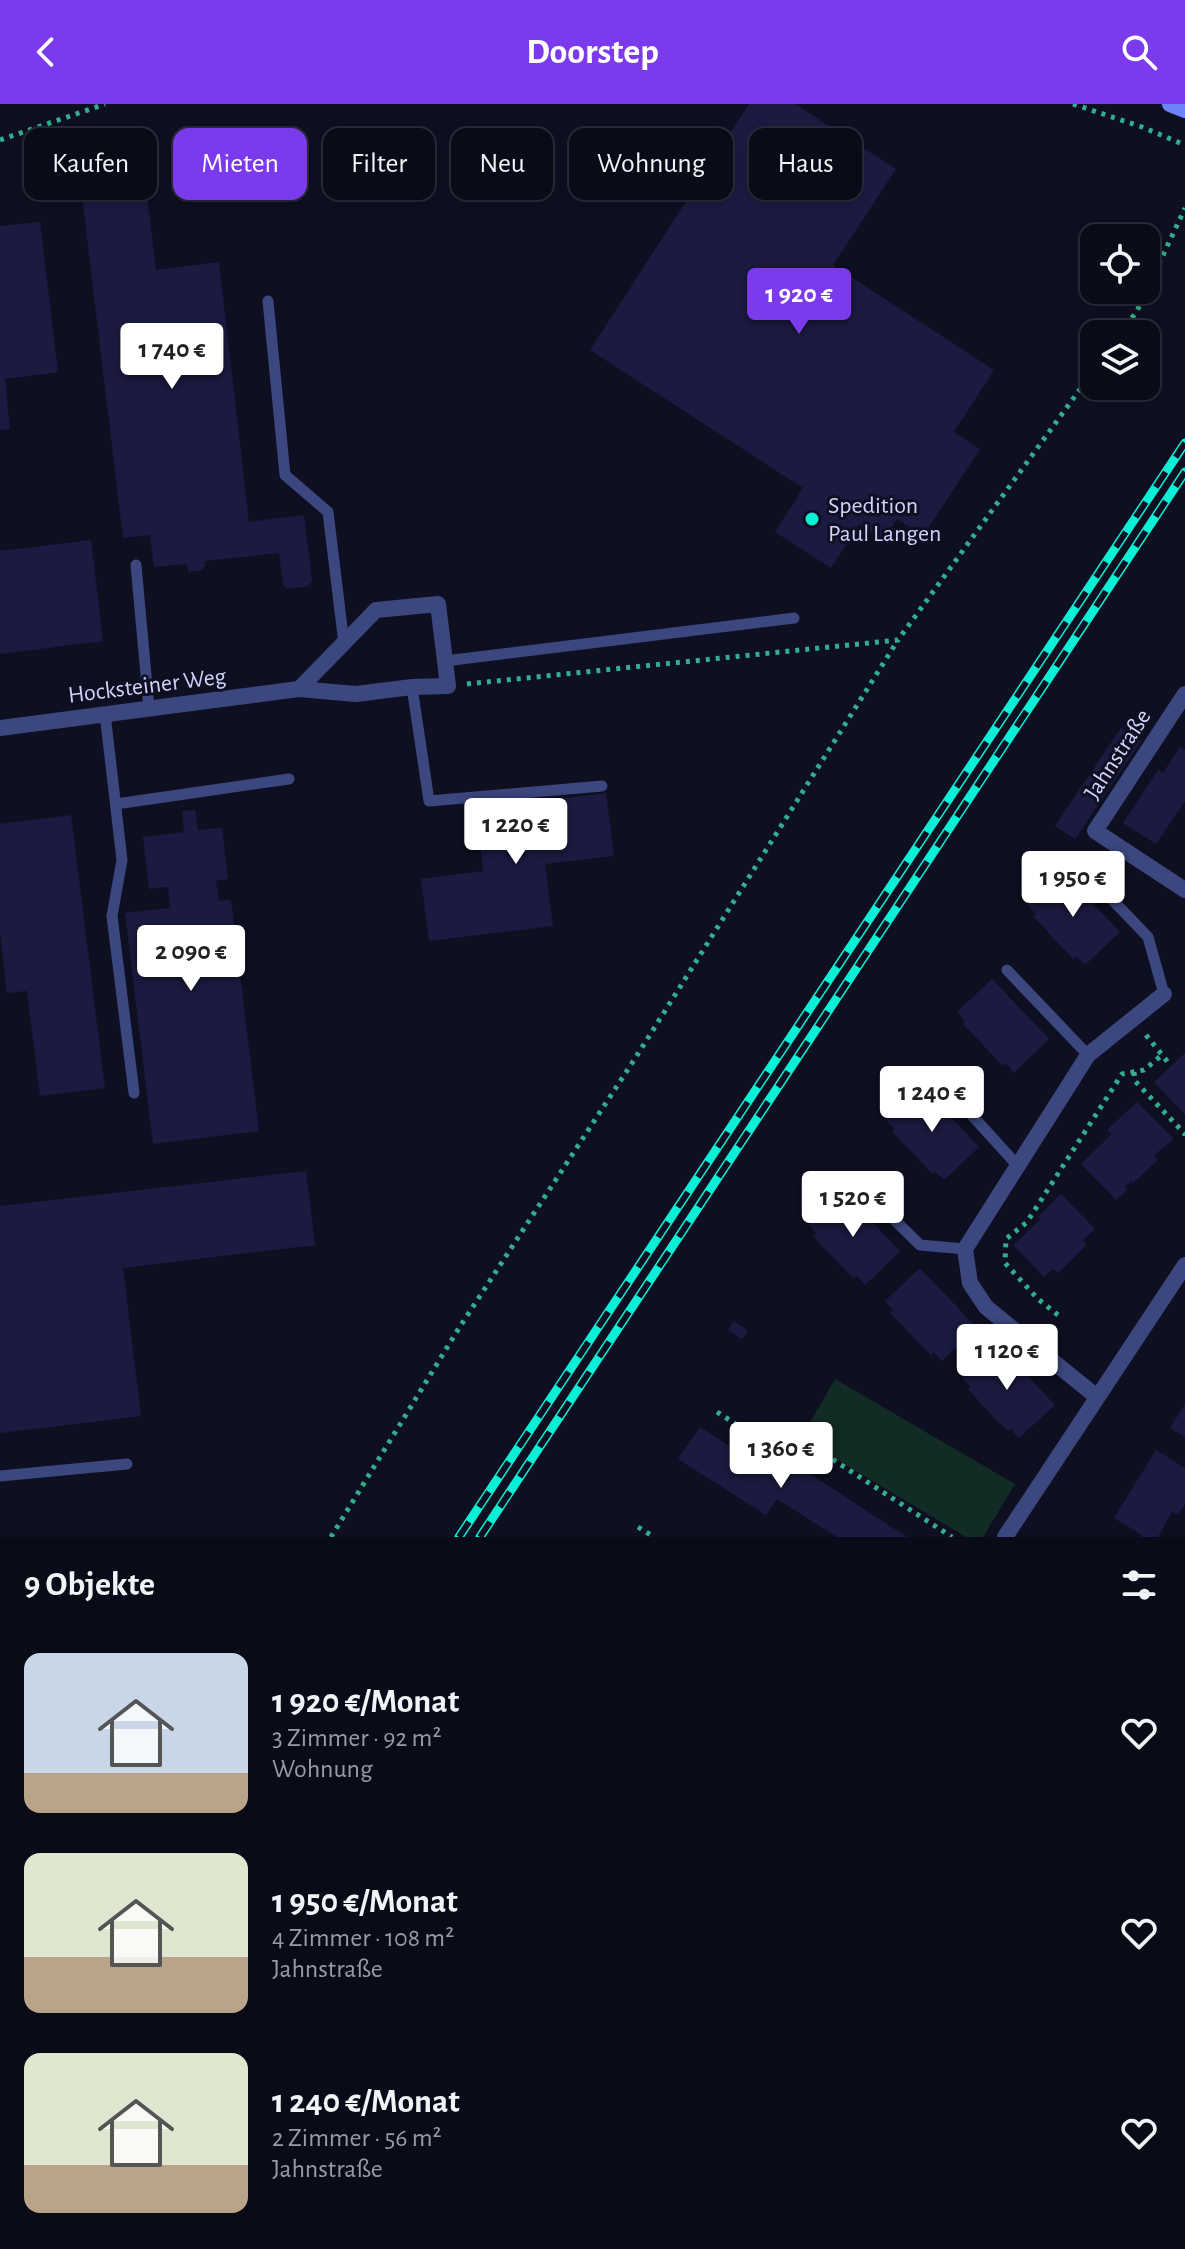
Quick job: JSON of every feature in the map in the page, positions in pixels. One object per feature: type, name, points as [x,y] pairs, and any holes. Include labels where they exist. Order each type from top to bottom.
[{"type":"main road","points":[[1170,104],[1185,110]]},
{"type":"street","points":[[299,689],[376,610],[438,604],[448,686]]},
{"type":"street","name":"Hocksteiner Weg","points":[[0,728],[299,689],[356,694],[448,686]]},
{"type":"street","name":"Jahnstraße","points":[[1185,694],[1095,831],[1185,890]]},
{"type":"street","points":[[1097,1397],[986,1307],[970,1283],[965,1249],[1088,1055],[1164,994]]},
{"type":"street","points":[[1005,1537],[1185,1265]]},
{"type":"lane","points":[[268,301],[285,475],[328,512],[344,644]]},
{"type":"lane","points":[[136,565],[149,708]]},
{"type":"lane","points":[[445,661],[794,618]]},
{"type":"lane","points":[[412,687],[429,801],[602,786]]},
{"type":"lane","points":[[105,714],[122,860],[112,916],[134,1093]]},
{"type":"lane","points":[[116,804],[289,779]]},
{"type":"lane","points":[[1076,862],[1148,937],[1164,994]]},
{"type":"lane","points":[[1007,970],[1088,1055]]},
{"type":"lane","points":[[937,1077],[1018,1166]]},
{"type":"lane","points":[[858,1184],[920,1245],[965,1249]]},
{"type":"lane","points":[[0,1476],[127,1464]]},
{"type":"path","points":[[0,140],[105,104]]},
{"type":"path","points":[[1073,104],[1185,145]]},
{"type":"path","points":[[1130,320],[1185,208]]},
{"type":"path","points":[[331,1537],[459,1328],[636,1057],[898,640],[1080,389]]},
{"type":"path","points":[[448,686],[898,640]]},
{"type":"path","points":[[1133,1019],[1171,1066]]},
{"type":"path","points":[[1058,1315],[1038,1299],[1005,1263],[1006,1239],[1027,1222],[1122,1074],[1144,1070],[1162,1055]]},
{"type":"path","points":[[1134,1072],[1135,1081],[1185,1137]]},
{"type":"path","points":[[717,1412],[771,1447],[812,1446],[952,1537]]},
{"type":"path","points":[[638,1527],[654,1537]]},
{"type":"green space","points":[[835,1379],[1015,1484],[983,1537],[966,1537],[801,1438]]},
{"type":"building","points":[[749,104],[795,104],[832,128],[749,128],[749,200],[862,200],[862,147],[896,169],[833,265],[994,370],[954,432],[980,449],[923,536],[897,519],[883,540],[859,524],[831,568],[775,532],[803,488],[590,350],[687,200],[733,200],[733,129]]},
{"type":"building","points":[[82,200],[147,200],[156,270],[219,262],[249,522],[304,515],[312,581],[308,586],[287,589],[283,585],[279,553],[205,561],[202,570],[188,572],[187,564],[154,567],[150,535],[123,538]]},
{"type":"building","points":[[40,222],[58,372],[5,379],[10,429],[0,430],[0,226]]},
{"type":"building","points":[[91,540],[103,641],[0,654],[0,551]]},
{"type":"building","points":[[1121,728],[1141,741],[1075,839],[1055,826]]},
{"type":"building","points":[[1180,747],[1185,750],[1185,801],[1156,844],[1123,823],[1158,770],[1163,773]]},
{"type":"building","points":[[606,793],[614,856],[545,864],[553,926],[429,941],[421,879],[483,871],[479,835],[469,835],[465,830],[471,822],[470,810]]},
{"type":"building","points":[[195,810],[198,830],[222,828],[228,879],[216,881],[219,901],[231,900],[259,1131],[153,1144],[125,913],[170,908],[168,887],[149,889],[143,837],[184,832],[182,811]]},
{"type":"building","points":[[71,815],[105,1088],[40,1096],[27,991],[7,993],[0,933],[0,824]]},
{"type":"building","points":[[1062,871],[1120,932],[1085,965],[1076,956],[1073,959],[1033,916],[1036,914],[1027,905]]},
{"type":"building","points":[[992,979],[1049,1039],[1014,1073],[1006,1063],[1003,1066],[963,1024],[965,1021],[957,1012]]},
{"type":"building","points":[[1185,1053],[1185,1115],[1154,1082]]},
{"type":"building","points":[[922,1086],[979,1147],[944,1180],[935,1171],[933,1174],[903,1143],[886,1120]]},
{"type":"building","points":[[1137,1102],[1174,1139],[1154,1155],[1158,1160],[1133,1183],[1131,1181],[1125,1187],[1127,1190],[1116,1200],[1081,1164],[1112,1134],[1107,1130]]},
{"type":"building","points":[[306,1171],[315,1245],[123,1268],[141,1416],[0,1433],[0,1206]]},
{"type":"building","points":[[843,1191],[900,1251],[865,1285],[857,1276],[854,1279],[824,1248],[813,1236],[816,1233],[808,1224]]},
{"type":"building","points":[[1061,1194],[1095,1229],[1083,1240],[1087,1245],[1058,1273],[1053,1269],[1044,1277],[1013,1245],[1041,1219],[1038,1217]]},
{"type":"building","points":[[920,1268],[977,1328],[942,1361],[934,1352],[931,1355],[890,1313],[893,1310],[885,1301]]},
{"type":"building","points":[[734,1321],[748,1331],[742,1339],[728,1330]]},
{"type":"building","points":[[997,1344],[1055,1405],[1019,1438],[997,1421],[962,1378]]},
{"type":"building","points":[[1185,1404],[1185,1437],[1170,1428]]},
{"type":"building","points":[[700,1427],[787,1483],[798,1466],[907,1537],[837,1537],[777,1499],[766,1515],[678,1459]]},
{"type":"building","points":[[1156,1450],[1185,1468],[1185,1504],[1178,1515],[1172,1512],[1158,1537],[1142,1537],[1114,1518]]},
{"type":"railway","points":[[459,1537],[1185,443]]},
{"type":"railway","points":[[480,1537],[1185,472]]},
{"type":"place","name":"Spedition Paul Langen","points":[[812,519]]}]
